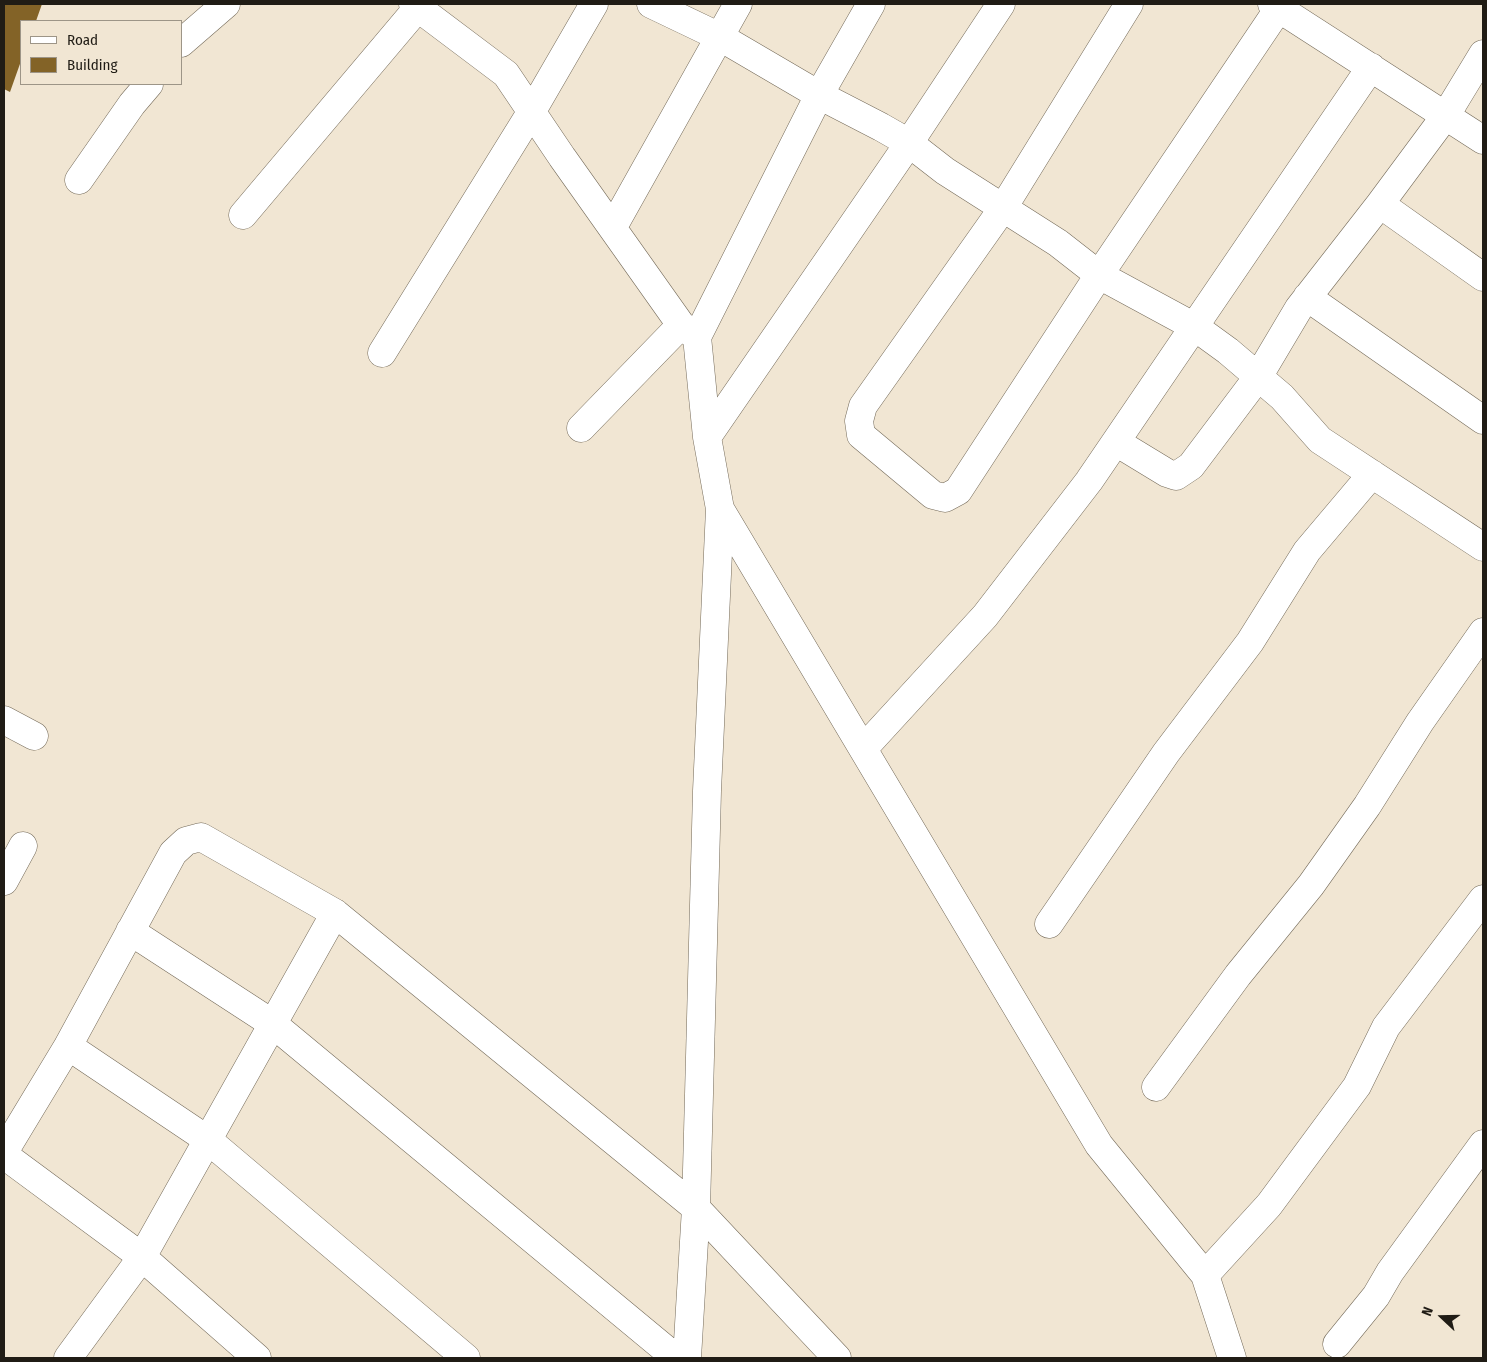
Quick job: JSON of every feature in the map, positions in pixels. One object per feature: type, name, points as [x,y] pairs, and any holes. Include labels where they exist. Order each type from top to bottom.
[{"type":"street","points":[[182,43],[226,4]]},
{"type":"street","points":[[382,353],[532,111],[594,4]]},
{"type":"street","points":[[651,4],[720,37],[819,95],[909,143],[945,171],[1058,243],[1099,275],[1195,327],[1228,351],[1282,397],[1320,440],[1483,547]]},
{"type":"street","points":[[613,227],[738,4]]},
{"type":"street","points":[[581,428],[689,331],[871,4]]},
{"type":"street","points":[[707,437],[909,143],[1001,4]]},
{"type":"street","points":[[1129,4],[1003,208],[863,406],[859,422],[861,435],[933,495],[945,498],[958,490],[1276,6],[1483,140]]},
{"type":"street","points":[[243,215],[417,5],[506,74],[562,157],[689,331],[720,509],[707,791],[696,1208],[687,1358]]},
{"type":"street","points":[[1116,442],[1167,473],[1176,476],[1191,466],[1258,377],[1299,308],[1446,115],[1483,54]]},
{"type":"street","points":[[863,749],[985,616],[1089,481],[1371,67]]},
{"type":"street","points":[[79,180],[147,85]]},
{"type":"street","points":[[1380,204],[1483,277]]},
{"type":"street","points":[[1307,297],[1483,420]]},
{"type":"street","points":[[1049,924],[1166,753],[1250,642],[1307,550],[1372,474]]},
{"type":"street","points":[[720,509],[1099,1145],[1205,1274],[1232,1358]]},
{"type":"street","points":[[1156,1087],[1238,975],[1328,862],[1368,806],[1420,722],[1483,632]]},
{"type":"street","points":[[4,720],[34,736]]},
{"type":"street","points":[[257,1358],[142,1257],[4,1154],[68,1046],[173,853],[186,841],[201,837],[335,913],[696,1208],[837,1358]]},
{"type":"street","points":[[4,881],[23,846]]},
{"type":"street","points":[[1205,1274],[1270,1205],[1357,1086],[1386,1027],[1483,899]]},
{"type":"street","points":[[68,1358],[142,1257],[335,913]]},
{"type":"street","points":[[130,931],[273,1024],[676,1358]]},
{"type":"street","points":[[68,1046],[208,1140],[466,1358]]},
{"type":"street","points":[[1338,1344],[1376,1296],[1390,1272],[1483,1144]]},
{"type":"building","points":[[4,4],[42,4],[36,20],[20,20],[20,64],[10,92],[4,89]]}]
